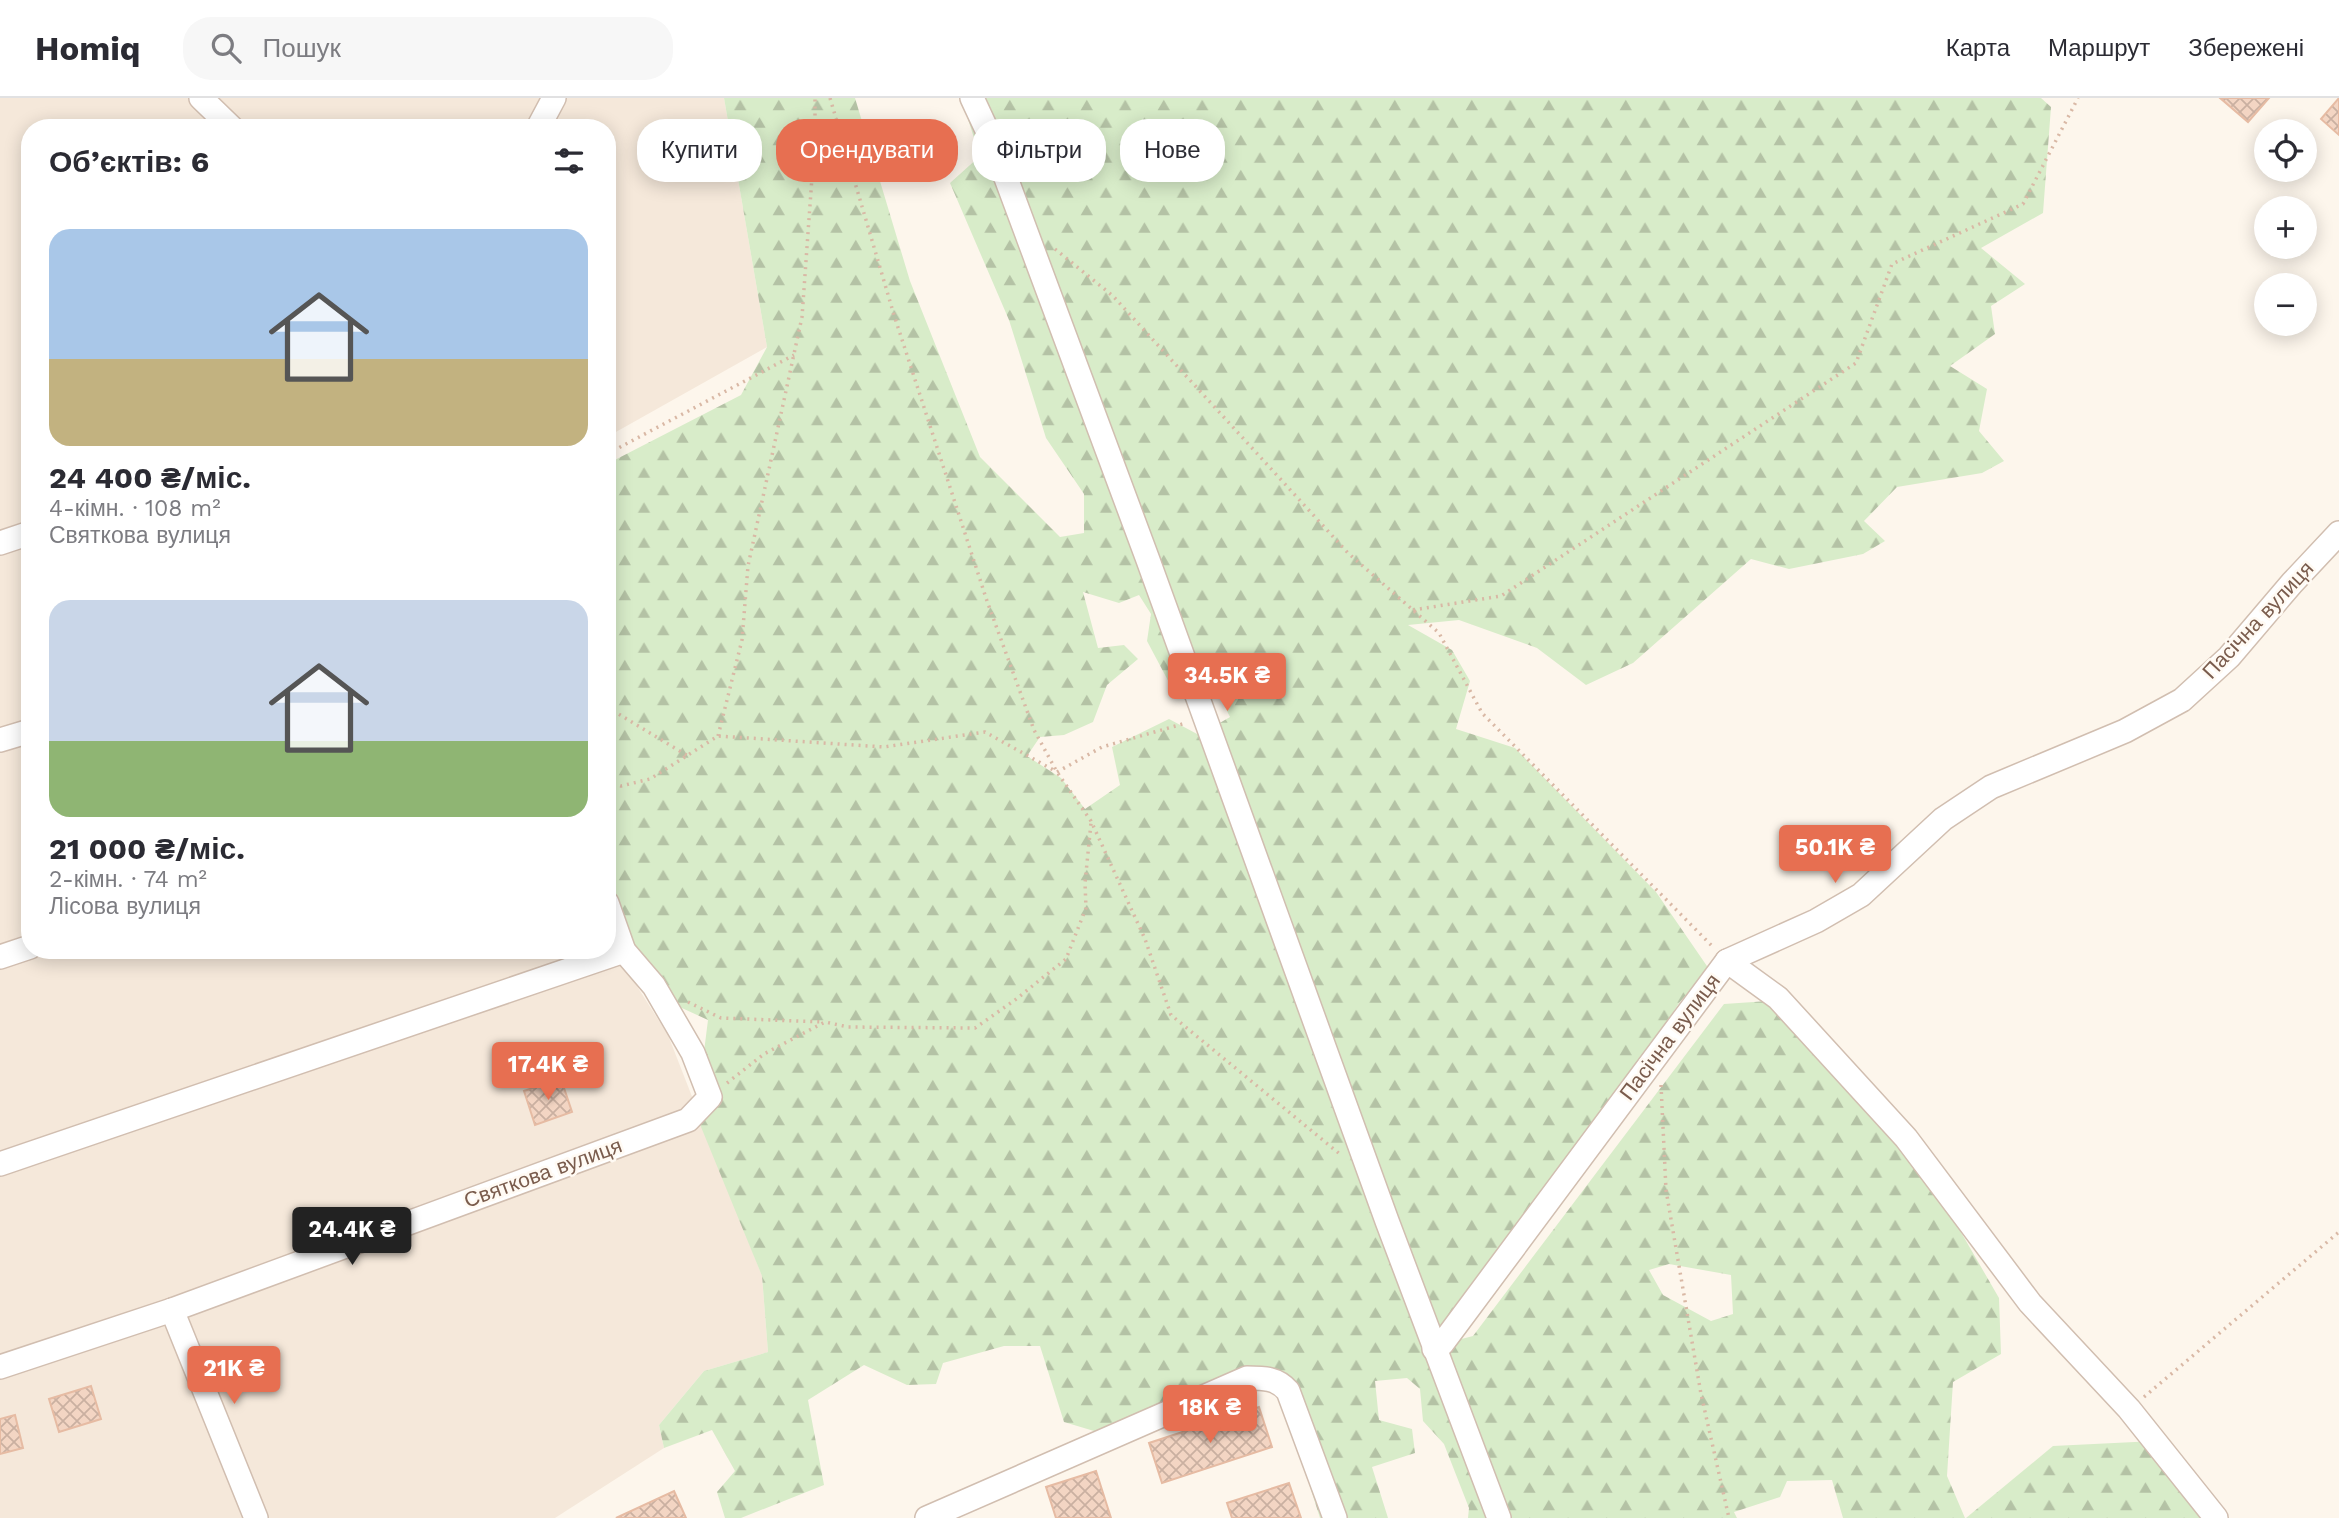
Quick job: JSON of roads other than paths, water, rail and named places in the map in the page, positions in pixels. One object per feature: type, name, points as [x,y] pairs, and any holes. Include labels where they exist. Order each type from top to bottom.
[{"type":"street","points":[[201,98],[223,119]]},
{"type":"street","points":[[543,119],[554,98]]},
{"type":"street","points":[[972,98],[993,143],[1206,718],[1434,1349],[1499,1518]]},
{"type":"street","name":"Пасічна вулиця","points":[[1434,1349],[1442,1344],[1727,961],[1816,921],[1861,895],[1943,819],[1992,787],[2125,731],[2182,700],[2229,657],[2339,533]]},
{"type":"street","points":[[0,543],[21,536]]},
{"type":"street","points":[[0,740],[21,734]]},
{"type":"street","points":[[616,928],[624,951],[616,954]]},
{"type":"street","points":[[0,957],[21,950]]},
{"type":"street","name":"Святкова вулиця","points":[[0,1367],[172,1310],[688,1120],[710,1097],[693,1053],[654,985],[624,951]]},
{"type":"street","points":[[0,1164],[601,959]]},
{"type":"street","points":[[1727,961],[1778,998],[1906,1138],[2030,1303],[2129,1409],[2216,1518]]},
{"type":"street","points":[[172,1310],[256,1518]]},
{"type":"street","points":[[927,1518],[1247,1378],[1266,1378],[1282,1384],[1288,1391],[1335,1518]]}]
